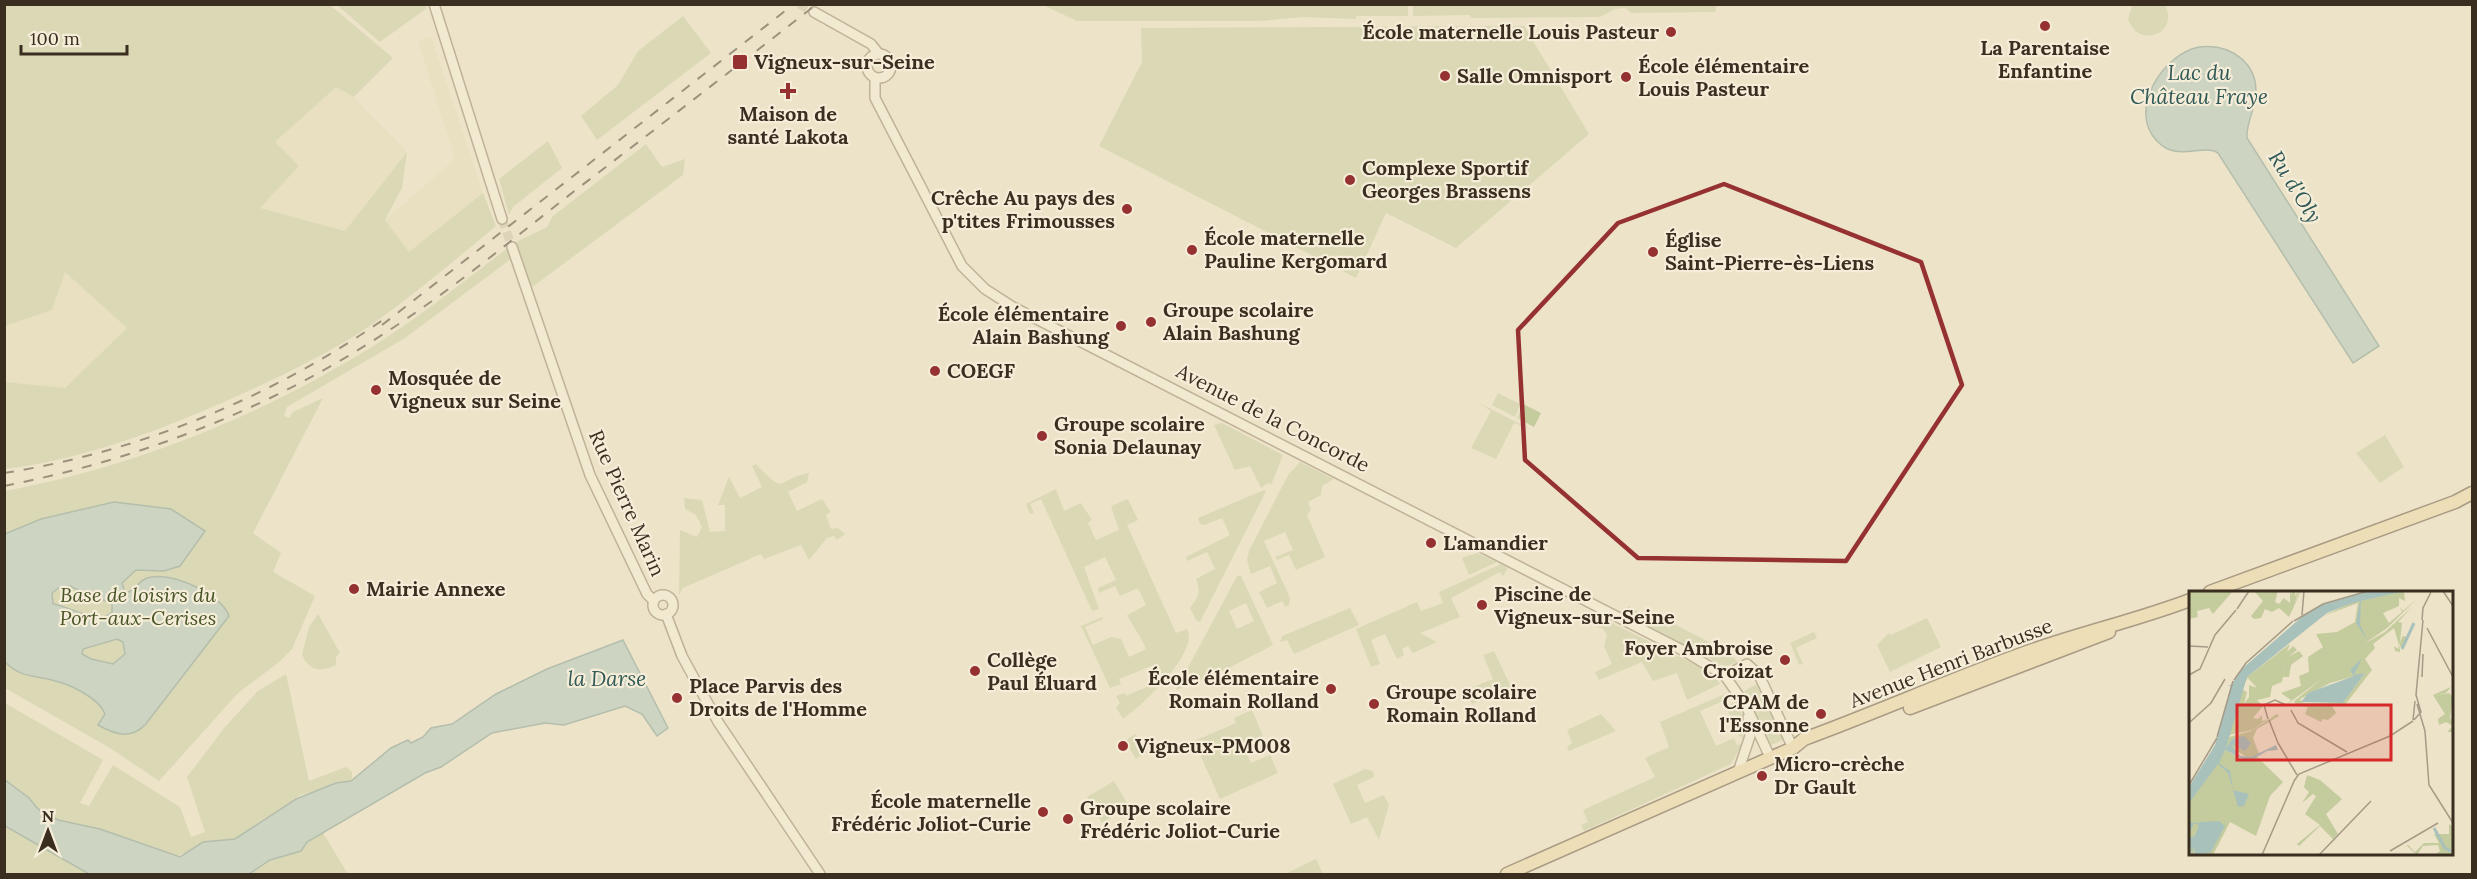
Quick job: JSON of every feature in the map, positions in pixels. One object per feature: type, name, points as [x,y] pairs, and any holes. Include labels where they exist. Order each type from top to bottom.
[{"type":"main road","points":[[2213,591],[2455,502],[2472,493]]},
{"type":"main road","name":"Avenue Henri Barbusse","points":[[1507,874],[1792,748],[1807,747],[1971,683],[2094,639],[2127,623],[2189,600]]},
{"type":"street","points":[[434,4],[502,219]]},
{"type":"street","points":[[814,12],[871,44],[879,54],[887,57],[891,69],[885,77],[875,78],[869,73],[867,63],[871,56],[879,54]]},
{"type":"street","name":"Avenue de la Concorde","points":[[875,78],[875,98],[936,217],[962,266],[985,289],[1013,307],[1613,613],[1725,676],[1746,706],[1770,758]]},
{"type":"street","name":"Rue Pierre Marin","points":[[512,247],[590,475],[647,594],[654,601]]},
{"type":"street","points":[[661,596],[671,600],[672,608],[666,614],[657,612],[654,601],[661,596]]},
{"type":"street","points":[[666,614],[682,656],[718,722],[820,874]]},
{"type":"street","points":[[1725,676],[1747,664],[1759,675],[1792,748]]},
{"type":"street","name":"Avenue de la Concorde","points":[[1738,772],[1750,736],[1746,706]]},
{"type":"highlighted area","points":[[1724,184],[1921,262],[1962,385],[1846,561],[1638,558],[1525,460],[1518,330],[1618,223]]},
{"type":"shaded area","points":[[431,36],[483,193],[409,253],[385,220],[455,159],[418,41]]},
{"type":"shaded area","points":[[336,86],[354,97],[407,152],[345,231],[260,208],[299,166],[275,142]]},
{"type":"shaded area","points":[[65,272],[127,328],[65,388],[5,382],[4,326],[52,310]]},
{"type":"green space","points":[[4,5],[330,5],[393,58],[354,97],[336,87],[275,142],[299,166],[260,208],[345,231],[407,152],[402,188],[385,220],[409,252],[483,193],[496,226],[371,325],[338,346],[286,373],[207,409],[122,442],[64,458],[5,469],[5,382],[65,388],[127,328],[65,272],[52,310],[5,326]]},
{"type":"green space","points":[[337,5],[424,5],[427,8],[380,42]]},
{"type":"green space","points":[[1043,5],[1408,5],[1408,16],[1356,16],[1356,19],[1303,17],[1260,21],[1077,21]]},
{"type":"green space","points":[[1413,5],[1717,5],[1715,12],[1631,13],[1626,8],[1615,9],[1600,17],[1413,16]]},
{"type":"green space","points":[[2132,5],[2165,5],[2168,15],[2163,30],[2148,36],[2140,34],[2128,19]]},
{"type":"green space","points":[[683,16],[711,53],[597,140],[581,116],[618,85],[638,51]]},
{"type":"green space","name":"Complexe Sportif Georges Brassens","points":[[1524,26],[1589,134],[1456,248],[1386,213],[1356,278],[1099,146],[1142,62],[1141,28]]},
{"type":"green space","points":[[548,141],[562,168],[513,207],[509,215],[499,179]]},
{"type":"green space","points":[[646,144],[662,167],[685,159],[683,175],[531,288],[514,243],[547,227],[553,216]]},
{"type":"green space","name":"Base de loisirs du Port-aux-Cerises","points":[[508,248],[511,259],[405,338],[287,407],[284,416],[289,418],[293,412],[323,398],[253,533],[281,553],[273,572],[315,596],[292,649],[278,663],[238,693],[159,781],[110,748],[5,688],[5,491],[103,468],[150,453],[242,416],[332,371],[375,345]]},
{"type":"green space","points":[[1498,393],[1520,404],[1515,417],[1492,405]]},
{"type":"green space","points":[[1477,402],[1530,429],[1514,423],[1496,459],[1471,448],[1491,411]]},
{"type":"green space","points":[[1523,404],[1541,413],[1534,427],[1517,418]]},
{"type":"green space","points":[[1222,423],[1283,455],[1271,485],[1268,483],[1261,488],[1250,466],[1235,470],[1214,425]]},
{"type":"green space","points":[[2385,435],[2404,467],[2380,483],[2356,453]]},
{"type":"green space","points":[[1300,462],[1334,479],[1322,486],[1321,495],[1308,502],[1311,510],[1307,515],[1325,557],[1296,570],[1289,555],[1277,560],[1275,557],[1293,550],[1285,532],[1264,541],[1290,598],[1289,605],[1285,607],[1282,601],[1267,608],[1259,592],[1277,583],[1270,566],[1251,574],[1247,560],[1249,551],[1288,475]]},
{"type":"green space","points":[[756,464],[773,481],[782,484],[809,473],[807,482],[788,492],[797,511],[822,499],[831,512],[826,515],[831,529],[838,528],[845,534],[837,540],[834,536],[827,538],[809,560],[801,545],[764,559],[761,554],[683,588],[679,595],[680,530],[697,537],[702,527],[696,515],[685,509],[684,498],[702,500],[710,532],[725,531],[725,505],[718,505],[729,477],[740,498],[762,487],[752,466]]},
{"type":"green space","points":[[1056,489],[1064,511],[1081,503],[1092,520],[1088,523],[1096,540],[1119,530],[1111,506],[1128,499],[1138,520],[1127,525],[1176,633],[1187,629],[1189,639],[1177,664],[1155,691],[1123,719],[1116,707],[1120,703],[1116,696],[1125,693],[1126,696],[1158,682],[1151,666],[1119,679],[1121,684],[1110,688],[1081,626],[1102,617],[1103,619],[1085,627],[1093,645],[1111,637],[1121,639],[1129,657],[1146,649],[1127,615],[1146,605],[1138,588],[1120,596],[1115,586],[1099,593],[1098,588],[1116,580],[1105,557],[1084,567],[1099,609],[1092,611],[1041,499],[1030,504],[1034,513],[1030,514],[1026,504]]},
{"type":"green space","points":[[1266,491],[1200,622],[1196,620],[1190,608],[1198,594],[1196,579],[1215,569],[1207,552],[1187,561],[1186,557],[1230,535],[1222,518],[1204,525],[1200,524],[1198,518]]},
{"type":"green space","points":[[1477,553],[1497,562],[1469,575],[1462,558]]},
{"type":"green space","points":[[1501,564],[1508,568],[1503,576],[1500,572],[1451,598],[1460,617],[1420,633],[1437,642],[1413,653],[1408,646],[1402,649],[1404,655],[1397,659],[1385,634],[1371,640],[1380,664],[1371,667],[1356,629],[1417,602],[1421,611],[1443,603],[1439,592]]},
{"type":"green space","points":[[1237,576],[1241,576],[1273,645],[1219,673],[1176,690]],"holes":[[[1246,603],[1254,621],[1237,629],[1229,611]]]},
{"type":"green space","points":[[1628,606],[1669,628],[1672,623],[1721,648],[1738,662],[1727,666],[1721,665],[1624,613]]},
{"type":"green space","points":[[1350,608],[1359,625],[1294,654],[1287,640],[1280,642],[1282,636]]},
{"type":"green space","points":[[318,614],[340,653],[336,657],[336,665],[325,669],[312,667],[302,655],[309,627]]},
{"type":"green space","points":[[1600,617],[1706,670],[1716,677],[1720,684],[1687,700],[1677,673],[1653,681],[1642,662],[1599,680],[1595,672],[1612,664],[1604,646],[1607,635],[1603,629],[1582,621]]},
{"type":"green space","points":[[1927,618],[1941,647],[1890,672],[1877,645],[1889,633],[1891,635]]},
{"type":"green space","points":[[1814,632],[1817,638],[1796,648],[1803,664],[1799,665],[1790,643]]},
{"type":"green space","points":[[1494,651],[1511,687],[1472,704],[1466,690],[1493,679],[1483,655]]},
{"type":"green space","points":[[286,674],[309,781],[346,767],[352,772],[352,781],[300,795],[236,839],[213,841],[177,856],[97,828],[58,820],[38,809],[5,780],[5,703],[103,760],[80,803],[89,806],[113,765],[180,807],[191,837],[205,832],[187,777],[225,727],[258,691]]},
{"type":"green space","points":[[1757,684],[1782,735],[1783,740],[1771,745],[1744,691]]},
{"type":"green space","points":[[1727,693],[1723,701],[1700,711],[1716,746],[1734,738],[1737,745],[1742,744],[1731,764],[1584,831],[1581,825],[1588,822],[1583,810],[1655,777],[1645,758],[1669,747],[1660,722]]},
{"type":"green space","points":[[1736,701],[1743,717],[1743,738],[1739,736],[1726,707]]},
{"type":"green space","points":[[1252,710],[1263,736],[1243,746],[1251,763],[1270,755],[1278,773],[1220,799],[1194,741],[1236,723],[1234,718]]},
{"type":"green space","points":[[1601,714],[1616,731],[1569,751],[1567,747],[1572,743],[1567,730]]},
{"type":"green space","points":[[1135,734],[1147,752],[1136,759],[1125,741]]},
{"type":"green space","points":[[1365,769],[1373,771],[1374,777],[1357,785],[1365,803],[1384,795],[1389,805],[1379,840],[1367,817],[1351,824],[1333,784]]},
{"type":"green space","points":[[1114,781],[1129,806],[1102,823],[1087,797]]},
{"type":"green space","points":[[5,826],[89,874],[5,874]]},
{"type":"green space","points":[[323,833],[348,874],[249,874],[264,863],[285,856]]},
{"type":"green space","points":[[1316,859],[1323,874],[1287,874],[1287,873]]},
{"type":"water","name":"Lac du Château Fraye","points":[[2199,47],[2223,49],[2233,53],[2249,67],[2256,88],[2247,138],[2379,346],[2353,363],[2218,153],[2205,150],[2173,151],[2157,141],[2149,128],[2146,114],[2153,85],[2173,60]]},
{"type":"water","points":[[114,502],[171,509],[205,531],[180,566],[164,571],[136,570],[122,583],[125,593],[147,578],[157,576],[181,581],[206,592],[224,608],[229,616],[145,725],[134,733],[116,733],[98,725],[105,714],[91,698],[61,683],[22,673],[4,661],[5,534],[41,519]],"holes":[[[70,586],[109,603],[112,605],[112,612],[106,616],[92,616],[53,604],[52,593],[60,587]],[[117,639],[123,642],[125,654],[113,664],[91,659],[82,654],[83,649]]]},
{"type":"water","name":"la Darse","points":[[623,640],[668,728],[657,736],[642,714],[625,706],[564,725],[545,723],[492,733],[441,767],[425,773],[307,842],[301,851],[270,860],[249,874],[89,874],[5,826],[5,780],[29,798],[38,809],[58,820],[100,829],[180,857],[203,842],[235,839],[296,799],[336,783],[351,781],[391,748],[408,740],[411,743],[423,737],[431,728],[452,724],[496,694],[547,669]]},
{"type":"tunnel","points":[[799,4],[814,12]]},
{"type":"tunnel","points":[[502,219],[512,247]]},
{"type":"railway","points":[[382,325],[794,4]]},
{"type":"railway","points":[[4,486],[55,475],[154,446],[250,408],[341,360],[385,333],[459,281],[817,4]]},
{"type":"railway","points":[[4,473],[55,464],[105,451],[204,417],[299,372],[344,346],[387,317]]},
{"type":"place","name":"La Parentaise Enfantine","points":[[2045,26]]},
{"type":"place","name":"École maternelle Louis Pasteur","points":[[1671,32]]},
{"type":"place","name":"Vigneux-sur-Seine","points":[[740,62]]},
{"type":"place","name":"Salle Omnisport","points":[[1445,76]]},
{"type":"place","name":"École élémentaire Louis Pasteur","points":[[1626,77]]},
{"type":"place","name":"Maison de santé Lakota","points":[[788,91]]},
{"type":"place","name":"Complexe Sportif Georges Brassens","points":[[1350,180]]},
{"type":"place","name":"Crêche Au pays des p'tites Frimousses","points":[[1127,209]]},
{"type":"place","name":"École maternelle Pauline Kergomard","points":[[1192,250]]},
{"type":"place","name":"Église Saint-Pierre-ès-Liens","points":[[1653,252]]},
{"type":"place","name":"Groupe scolaire Alain Bashung","points":[[1151,322]]},
{"type":"place","name":"École élémentaire Alain Bashung","points":[[1121,326]]},
{"type":"place","name":"COEGF","points":[[935,371]]},
{"type":"place","name":"Mosquée de Vigneux sur Seine","points":[[376,390]]},
{"type":"place","name":"Groupe scolaire Sonia Delaunay","points":[[1042,436]]},
{"type":"place","name":"L'amandier","points":[[1431,543]]},
{"type":"place","name":"Mairie Annexe","points":[[354,589]]},
{"type":"place","name":"Piscine de Vigneux-sur-Seine","points":[[1482,605]]},
{"type":"place","name":"Foyer Ambroise Croizat","points":[[1785,660]]},
{"type":"place","name":"Collège Paul Éluard","points":[[975,671]]},
{"type":"place","name":"École élémentaire Romain Rolland","points":[[1331,689]]},
{"type":"place","name":"Place Parvis des Droits de l'Homme","points":[[677,698]]},
{"type":"place","name":"Groupe scolaire Romain Rolland","points":[[1374,704]]},
{"type":"place","name":"CPAM de l'Essonne","points":[[1821,714]]},
{"type":"place","name":"Vigneux-PM008","points":[[1123,746]]},
{"type":"place","name":"Micro-crèche Dr Gault","points":[[1762,776]]},
{"type":"place","name":"École maternelle Frédéric Joliot-Curie","points":[[1043,812]]},
{"type":"place","name":"Groupe scolaire Frédéric Joliot-Curie","points":[[1068,819]]},
{"type":"water label","name":"Ru d'Oly","points":[[2295,187]]}]
